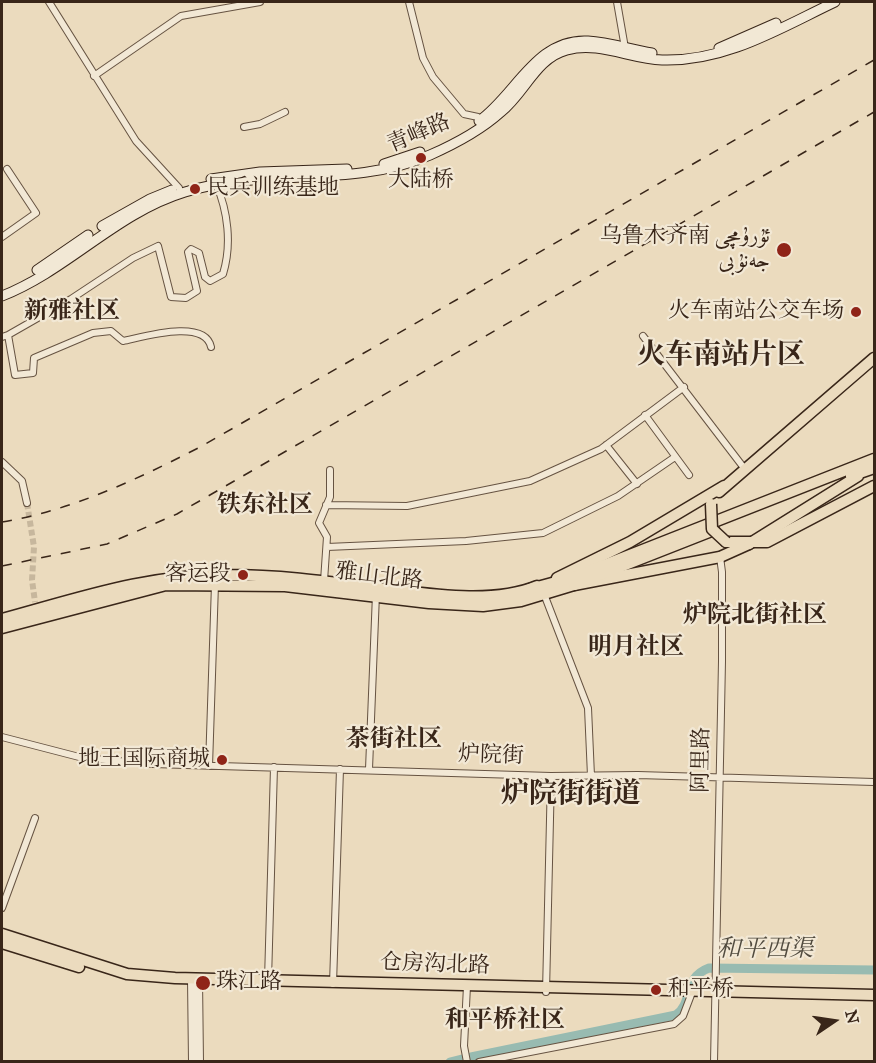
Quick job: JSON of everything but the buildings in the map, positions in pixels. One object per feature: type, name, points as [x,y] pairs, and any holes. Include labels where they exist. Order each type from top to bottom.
[{"type":"main road","name":"青峰路","points":[[2,290],[25,278],[118,215],[150,199],[235,175],[349,169],[384,164],[428,149],[482,122],[505,99],[531,66],[551,50],[567,44],[585,41],[673,54],[706,51],[736,42],[821,2]]},
{"type":"main road","name":"青峰路","points":[[2,296],[47,271],[113,226],[180,190],[254,179],[358,174],[389,169],[438,151],[510,104],[541,65],[566,50],[586,47],[659,60],[709,56],[744,45],[835,2]]},
{"type":"main road","points":[[874,358],[724,486],[711,504],[712,529],[726,542],[749,544],[775,539],[874,486]]},
{"type":"main road","name":"雅山北路","points":[[2,628],[36,610],[166,585],[285,585],[443,595],[489,595],[530,589],[574,577],[874,459]]},
{"type":"main road","points":[[749,544],[871,469]]},
{"type":"main road","points":[[574,585],[871,469]]},
{"type":"main road","name":"雅山北路","points":[[530,589],[571,572],[630,542],[724,486]]},
{"type":"main road","name":"雅山北路","points":[[2,619],[166,577],[227,575],[324,581],[376,592],[483,606],[544,594],[574,585],[720,557],[749,544]]},
{"type":"main road","name":"仓房沟北路","points":[[2,934],[127,974],[195,982],[268,981],[333,984]]},
{"type":"main road","name":"仓房沟北路","points":[[2,942],[126,981],[874,995]]},
{"type":"main road","name":"仓房沟北路","points":[[716,993],[874,1000]]},
{"type":"street","points":[[49,2],[136,141],[180,190]]},
{"type":"street","points":[[94,76],[181,16],[260,2]]},
{"type":"street","points":[[409,2],[423,58],[433,77],[464,114],[475,115],[482,122]]},
{"type":"street","points":[[616,2],[625,48]]},
{"type":"street","points":[[244,127],[260,124],[285,112]]},
{"type":"street","points":[[2,237],[36,213],[7,169]]},
{"type":"street","points":[[211,347],[208,339],[202,335],[180,330],[123,341],[111,331],[93,333],[34,358],[33,373],[24,376],[15,375],[5,336],[71,299],[133,258],[158,246],[171,297],[186,298],[196,291],[188,252],[191,249],[199,253],[206,277],[210,281],[223,274],[228,254],[228,232],[216,184]]},
{"type":"street","points":[[643,336],[744,468]]},
{"type":"street","points":[[326,504],[407,506],[530,482],[606,445],[684,387]]},
{"type":"street","points":[[645,416],[689,475]]},
{"type":"street","points":[[606,445],[637,484]]},
{"type":"street","points":[[327,547],[475,540],[543,532],[637,484],[675,457]]},
{"type":"street","points":[[2,462],[22,482],[27,503]]},
{"type":"street","points":[[324,581],[327,537],[319,523],[330,497],[330,470]]},
{"type":"street","name":"阿里路","points":[[714,1062],[720,777],[722,595],[720,557]]},
{"type":"street","points":[[209,766],[214,584]]},
{"type":"street","points":[[369,769],[376,592]]},
{"type":"street","points":[[544,594],[588,708],[591,776]]},
{"type":"street","name":"炉院街","points":[[2,737],[83,758],[153,764],[551,776],[720,777],[874,782]]},
{"type":"street","points":[[268,981],[274,767]]},
{"type":"street","points":[[333,984],[340,769]]},
{"type":"street","points":[[546,990],[551,776]]},
{"type":"street","points":[[2,908],[35,818]]},
{"type":"street","points":[[193,1062],[195,982]]},
{"type":"street","points":[[195,982],[199,1062]]},
{"type":"street","points":[[467,988],[464,1046],[467,1062]]},
{"type":"street","points":[[479,1062],[674,1024],[683,1016],[688,993]]},
{"type":"waterway","name":"和平西渠","points":[[471,1057],[676,1015],[685,1004],[695,978],[709,968],[874,970]]},
{"type":"waterway","name":"和平西渠","points":[[450,1062],[462,1059]]},
{"type":"tunnel","points":[[27,503],[34,547],[32,580],[35,602]]},
{"type":"railway","points":[[2,522],[54,510],[105,492],[202,446],[874,60]]},
{"type":"railway","points":[[2,566],[107,544],[177,514],[874,112]]},
{"type":"place","name":"大陆桥","points":[[421,158]]},
{"type":"place","name":"民兵训练基地","points":[[195,189]]},
{"type":"place","name":"乌鲁木齐南 ئۇرۇمچى جەنۇبى","points":[[784,250]]},
{"type":"place","name":"火车南站公交车场","points":[[856,312]]},
{"type":"place","name":"客运段","points":[[243,575]]},
{"type":"place","name":"地王国际商城","points":[[222,760]]},
{"type":"place","name":"珠江路","points":[[203,983]]},
{"type":"place","name":"和平桥","points":[[656,990]]},
{"type":"district","name":"新雅社区","points":[[72,312]]},
{"type":"district","name":"火车南站片区","points":[[721,356]]},
{"type":"district","name":"铁东社区","points":[[265,506]]},
{"type":"district","name":"炉院北街社区","points":[[755,616]]},
{"type":"district","name":"明月社区","points":[[636,648]]},
{"type":"district","name":"茶街社区","points":[[394,740]]},
{"type":"district","name":"炉院街街道","points":[[571,795]]},
{"type":"district","name":"和平桥社区","points":[[505,1021]]}]
